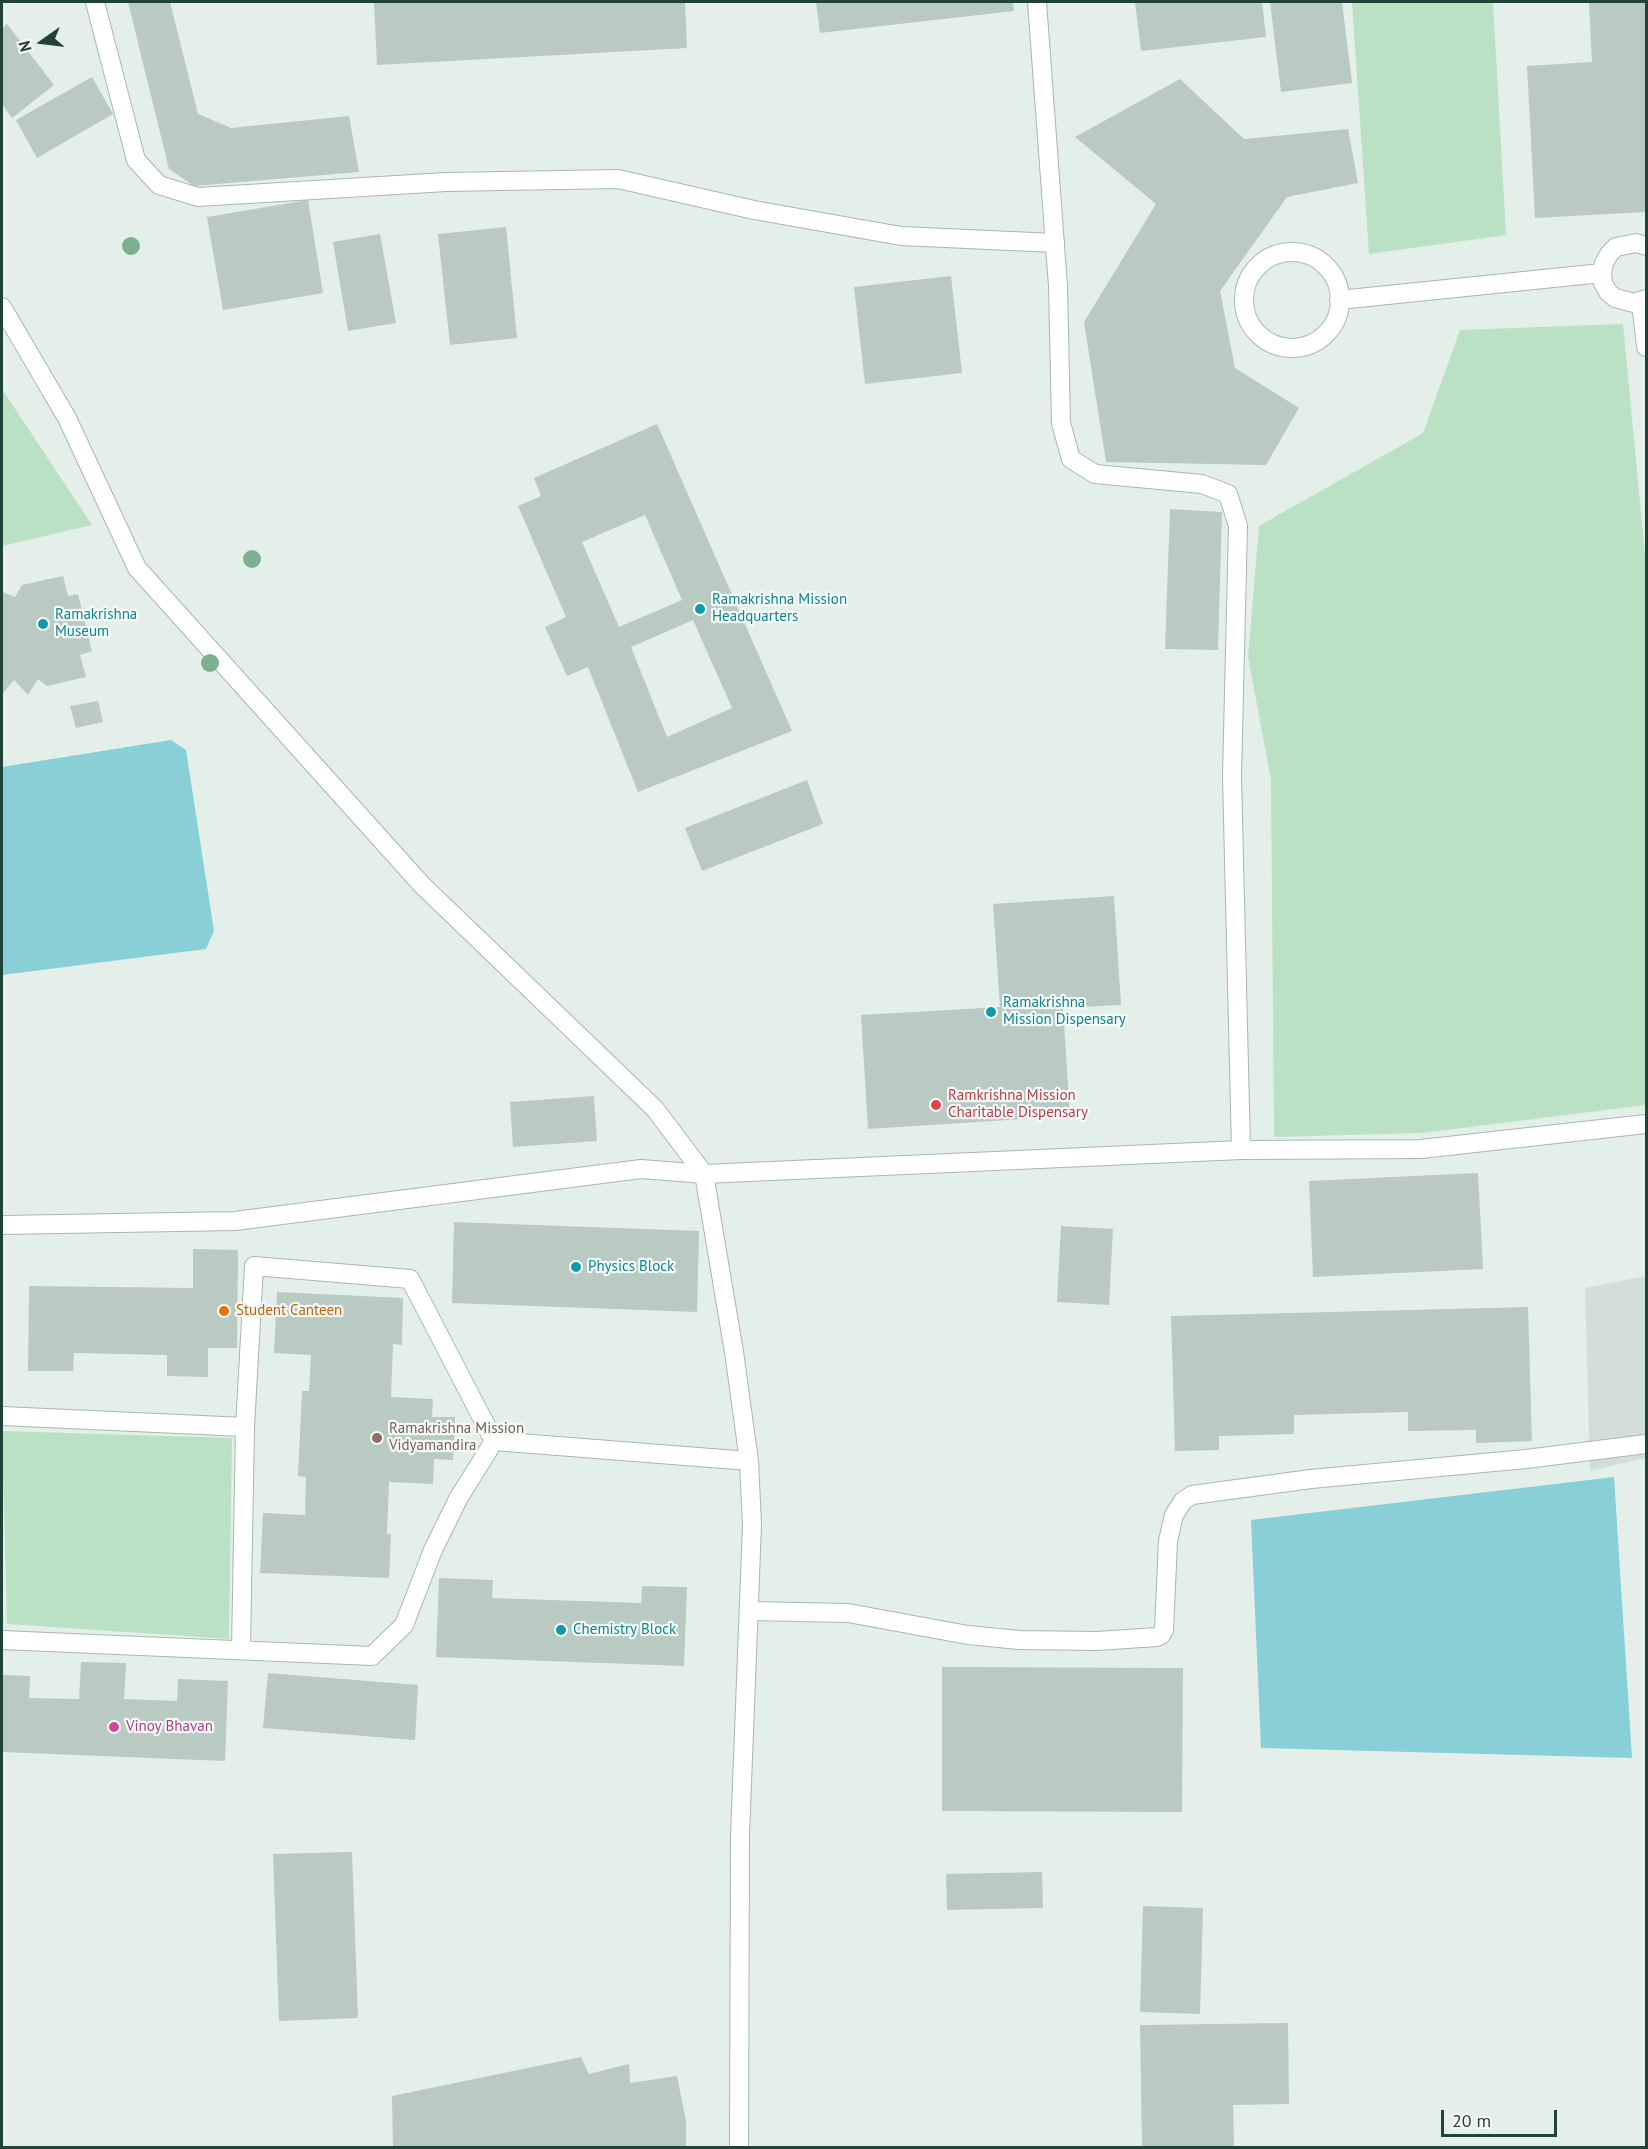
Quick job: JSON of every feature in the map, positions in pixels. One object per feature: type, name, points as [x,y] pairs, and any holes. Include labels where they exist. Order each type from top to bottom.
[{"type":"street","points":[[95,2],[136,160],[159,184],[198,197],[446,182],[618,179],[754,210],[901,236],[1055,243]]},
{"type":"street","points":[[1037,2],[1055,243],[1061,423],[1071,459],[1095,474],[1202,484],[1228,494],[1238,526],[1232,776],[1241,1150]]},
{"type":"street","points":[[1647,246],[1636,243],[1616,247],[1604,262],[1602,273],[1608,292],[1615,298],[1624,302],[1644,300],[1647,347]]},
{"type":"street","points":[[1287,252],[1303,253],[1318,260],[1337,284],[1339,300],[1337,315],[1330,329],[1318,340],[1304,347],[1289,348],[1273,345],[1260,337],[1250,324],[1244,309],[1244,293],[1249,278],[1259,265],[1272,256],[1287,252]]},
{"type":"street","points":[[1339,300],[1602,273]]},
{"type":"street","points":[[2,307],[67,418],[137,568],[422,885],[655,1109],[704,1174],[734,1352],[749,1461],[752,1525],[740,1835],[739,2148]]},
{"type":"street","points":[[2,1225],[235,1221],[641,1169],[704,1174],[1241,1150],[1421,1149],[1647,1124]]},
{"type":"street","points":[[241,1650],[245,1427],[254,1266],[410,1279],[494,1441]]},
{"type":"street","points":[[2,1416],[245,1427]]},
{"type":"street","points":[[494,1441],[749,1461]]},
{"type":"street","points":[[2,1640],[372,1656],[404,1625],[433,1550],[458,1499],[494,1441]]},
{"type":"street","points":[[749,1611],[848,1613],[968,1635],[1019,1640],[1097,1641],[1157,1637],[1164,1630],[1167,1541],[1174,1515],[1183,1501],[1192,1495],[1311,1479],[1526,1459],[1647,1444]]},
{"type":"shaded area","points":[[1646,1276],[1646,1458],[1590,1471],[1585,1288]]},
{"type":"green space","points":[[1352,2],[1493,2],[1506,235],[1369,254]]},
{"type":"green space","points":[[1623,324],[1646,565],[1646,1105],[1422,1133],[1274,1137],[1271,780],[1248,657],[1259,526],[1423,433],[1460,330]]},
{"type":"green space","points":[[2,389],[92,525],[2,546]]},
{"type":"green space","points":[[2,1431],[232,1438],[229,1639],[7,1624]]},
{"type":"water","points":[[171,740],[186,750],[214,931],[206,949],[2,975],[2,767]]},
{"type":"water","points":[[1614,1477],[1632,1758],[1261,1748],[1251,1520]]},
{"type":"building","points":[[128,2],[170,2],[198,114],[231,128],[349,116],[359,172],[194,186],[169,169]]},
{"type":"building","points":[[374,2],[685,2],[687,48],[377,65]]},
{"type":"building","points":[[816,2],[1013,2],[1014,11],[820,33]]},
{"type":"building","points":[[1135,2],[1262,2],[1266,37],[1141,51]]},
{"type":"building","points":[[1270,2],[1342,2],[1352,83],[1281,92]]},
{"type":"building","points":[[1589,2],[1646,2],[1646,212],[1535,218],[1527,66],[1592,62]]},
{"type":"building","points":[[7,24],[54,85],[12,118],[2,104],[2,29]]},
{"type":"building","points":[[92,77],[113,114],[37,158],[16,120]]},
{"type":"building","points":[[1180,79],[1244,139],[1348,129],[1358,183],[1287,197],[1220,291],[1235,368],[1299,408],[1266,465],[1106,462],[1084,322],[1156,204],[1075,137]]},
{"type":"building","points":[[308,200],[323,293],[223,310],[207,217]]},
{"type":"building","points":[[506,227],[517,338],[450,345],[438,234]]},
{"type":"building","points":[[380,234],[396,323],[348,331],[333,242]]},
{"type":"building","points":[[951,276],[962,373],[865,384],[854,287]]},
{"type":"building","name":"Ramakrishna Mission Headquarters","points":[[657,424],[792,731],[638,792],[588,667],[567,676],[545,627],[566,617],[518,506],[541,496],[534,478]],"holes":[[[645,515],[682,600],[619,627],[582,542]],[[693,620],[732,708],[667,737],[631,647]]]},
{"type":"building","points":[[1170,509],[1222,512],[1218,650],[1165,649]]},
{"type":"building","name":"Ramakrishna Museum","points":[[63,576],[68,596],[78,594],[92,651],[80,655],[86,677],[47,686],[38,679],[28,695],[14,680],[2,694],[3,592],[15,597],[22,585]]},
{"type":"building","points":[[98,701],[103,722],[76,728],[70,706]]},
{"type":"building","points":[[807,780],[823,824],[702,871],[685,828]]},
{"type":"building","name":"Ramakrishna Mission Dispensary","points":[[1114,896],[1121,1005],[1063,1008],[1070,1116],[868,1129],[861,1015],[1000,1007],[993,904]]},
{"type":"building","points":[[594,1096],[597,1141],[513,1147],[510,1102]]},
{"type":"building","points":[[1478,1173],[1483,1269],[1313,1277],[1309,1181]]},
{"type":"building","name":"Physics Block","points":[[454,1222],[699,1231],[697,1312],[452,1303]]},
{"type":"building","points":[[1061,1226],[1113,1229],[1109,1305],[1057,1302]]},
{"type":"building","points":[[193,1249],[238,1250],[237,1348],[208,1348],[208,1377],[167,1376],[167,1355],[74,1353],[73,1371],[28,1371],[29,1286],[193,1288]]},
{"type":"building","name":"Ramakrishna Mission Vidyamandira","points":[[277,1292],[403,1298],[402,1345],[393,1344],[391,1397],[433,1399],[432,1417],[455,1417],[453,1460],[434,1459],[433,1484],[389,1482],[387,1534],[391,1534],[389,1578],[260,1573],[263,1513],[305,1515],[306,1477],[298,1476],[302,1391],[309,1391],[311,1355],[274,1353]]},
{"type":"building","points":[[1528,1307],[1532,1441],[1476,1443],[1476,1430],[1408,1431],[1408,1412],[1294,1415],[1294,1434],[1219,1436],[1219,1450],[1175,1451],[1171,1316]]},
{"type":"building","name":"Chemistry Block","points":[[439,1578],[493,1580],[492,1598],[641,1603],[642,1586],[687,1587],[684,1666],[436,1657]]},
{"type":"building","name":"Vinoy Bhavan","points":[[81,1662],[126,1663],[124,1699],[177,1701],[178,1679],[228,1681],[225,1761],[2,1752],[2,1675],[30,1676],[29,1698],[79,1699]]},
{"type":"building","points":[[942,1667],[1183,1668],[1182,1812],[942,1811]]},
{"type":"building","points":[[268,1673],[418,1685],[415,1740],[263,1728]]},
{"type":"building","points":[[352,1852],[358,2018],[279,2021],[273,1854]]},
{"type":"building","points":[[1042,1872],[1043,1908],[947,1910],[946,1874]]},
{"type":"building","points":[[1143,1906],[1203,1908],[1200,2014],[1140,2012]]},
{"type":"building","points":[[1288,2023],[1289,2104],[1233,2105],[1234,2148],[1142,2148],[1140,2025]]},
{"type":"building","points":[[581,2057],[589,2074],[629,2064],[630,2083],[677,2076],[686,2121],[686,2148],[393,2148],[392,2096]]},
{"type":"place","name":"Ramakrishna Mission Headquarters","points":[[700,609]]},
{"type":"place","name":"Ramakrishna Museum","points":[[43,624]]},
{"type":"place","name":"Ramakrishna Mission Dispensary","points":[[991,1012]]},
{"type":"place","name":"Ramkrishna Mission Charitable Dispensary","points":[[936,1105]]},
{"type":"place","name":"Physics Block","points":[[576,1267]]},
{"type":"place","name":"Student Canteen","points":[[224,1311]]},
{"type":"place","name":"Ramakrishna Mission Vidyamandira","points":[[377,1438]]},
{"type":"place","name":"Chemistry Block","points":[[561,1630]]},
{"type":"place","name":"Vinoy Bhavan","points":[[114,1727]]}]
